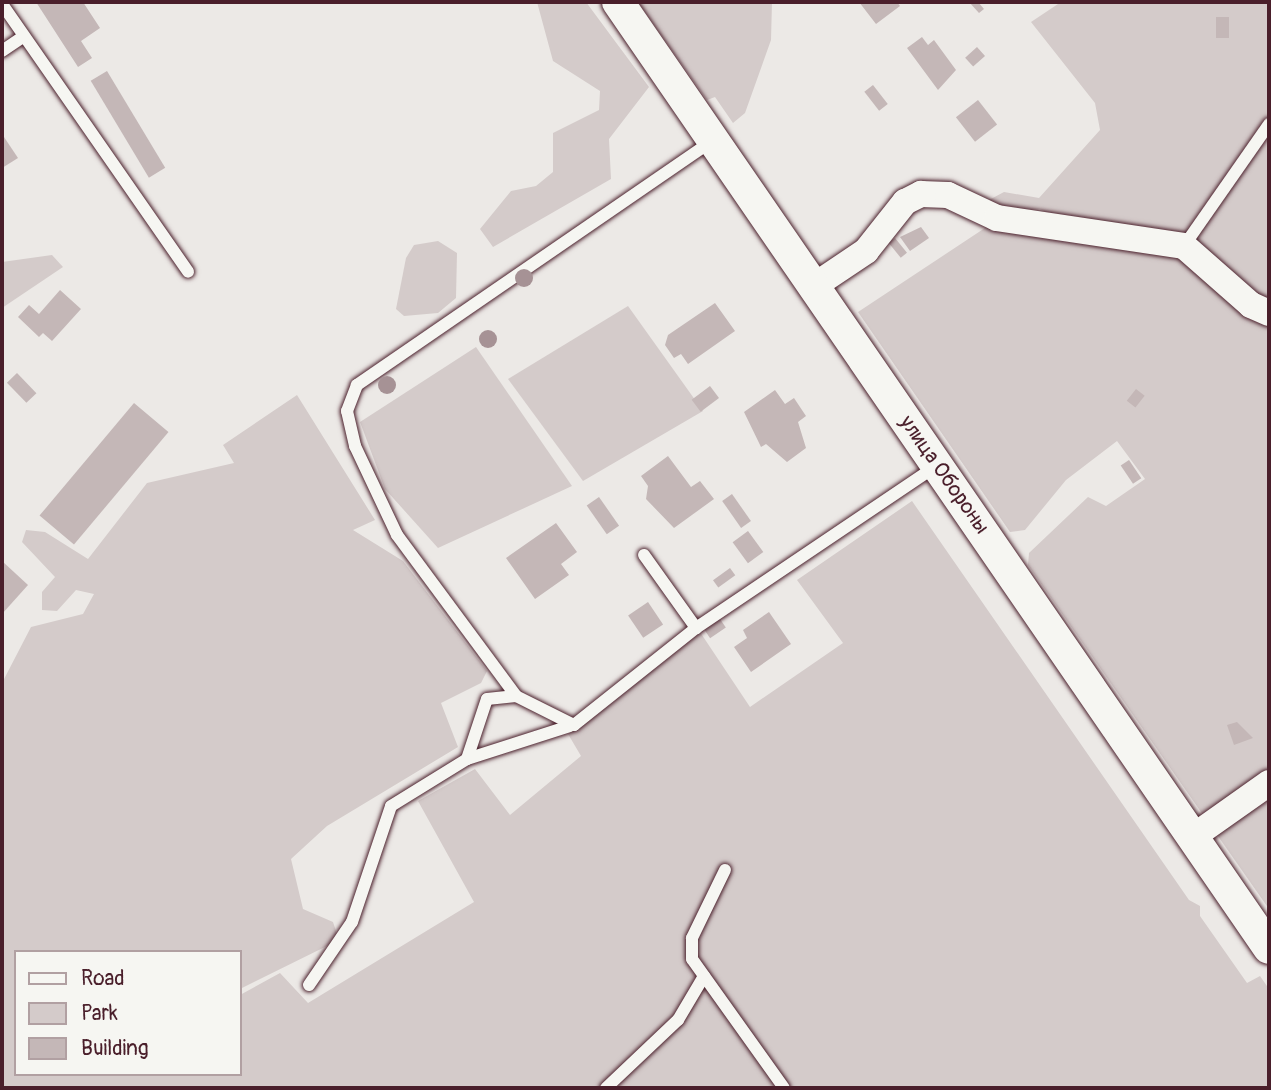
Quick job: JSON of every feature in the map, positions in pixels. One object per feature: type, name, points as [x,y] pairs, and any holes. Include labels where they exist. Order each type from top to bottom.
[{"type":"street","name":"улица Обороны","points":[[618,2],[1269,948]]},
{"type":"street","points":[[814,286],[866,251],[889,217],[921,194],[948,195],[997,218],[1184,246],[1251,305],[1269,313]]},
{"type":"street","points":[[1194,836],[1269,783]]},
{"type":"lane","points":[[2,4],[188,272]]},
{"type":"lane","points":[[2,51],[23,37]]},
{"type":"lane","points":[[1184,246],[1269,124]]},
{"type":"lane","points":[[516,696],[397,535],[367,483],[349,396],[713,140]]},
{"type":"lane","points":[[309,985],[352,922],[391,806],[467,759],[574,725],[696,628],[938,465]]},
{"type":"lane","points":[[644,555],[696,628]]},
{"type":"lane","points":[[467,759],[481,704],[497,694],[516,696],[574,725]]},
{"type":"lane","points":[[724,870],[692,938],[692,959],[784,1088]]},
{"type":"lane","points":[[606,1088],[678,1020],[704,976]]},
{"type":"green space","points":[[537,2],[586,2],[649,87],[609,139],[611,179],[493,247],[480,229],[511,191],[536,186],[553,172],[553,133],[599,110],[600,91],[553,61]]},
{"type":"green space","points":[[638,2],[772,2],[771,40],[745,113],[733,123],[715,97],[707,100]]},
{"type":"green space","points":[[1061,2],[1269,2],[1269,909],[1028,565],[1029,553],[1088,497],[1106,506],[1145,479],[1117,441],[1066,480],[1025,530],[1010,532],[858,312],[994,222],[1064,221],[1040,209],[1003,212],[987,201],[1004,192],[1039,198],[1100,130],[1095,103],[1031,22]]},
{"type":"green space","points":[[438,241],[457,253],[456,298],[438,313],[404,316],[396,309],[406,258],[414,245]]},
{"type":"green space","points":[[52,255],[63,267],[2,308],[2,262]]},
{"type":"green space","points":[[628,306],[703,411],[583,481],[508,379]]},
{"type":"green space","points":[[476,347],[572,486],[438,548],[385,489],[360,422]]},
{"type":"green space","points":[[297,395],[375,520],[353,530],[403,561],[487,671],[481,683],[441,703],[458,747],[327,826],[291,859],[303,909],[333,922],[339,940],[242,988],[242,950],[14,950],[14,1076],[242,1076],[242,994],[280,973],[308,1003],[474,902],[418,801],[475,769],[510,815],[581,756],[568,734],[700,632],[750,707],[843,643],[797,580],[912,501],[1189,900],[1200,906],[1200,916],[1247,983],[1260,976],[1269,989],[1269,1088],[2,1088],[2,683],[31,627],[83,614],[94,594],[76,590],[57,611],[42,610],[42,592],[55,577],[22,542],[26,530],[45,532],[88,559],[147,483],[234,463],[223,445]]},
{"type":"building","points":[[36,2],[83,2],[100,28],[81,41],[92,58],[78,67]]},
{"type":"building","points":[[859,2],[897,2],[900,6],[876,24]]},
{"type":"building","points":[[969,2],[978,2],[984,9],[979,13]]},
{"type":"building","points":[[1216,17],[1229,17],[1229,38],[1216,38]]},
{"type":"building","points":[[922,37],[928,45],[934,40],[956,70],[938,90],[907,48]]},
{"type":"building","points":[[977,47],[985,56],[973,67],[965,58]]},
{"type":"building","points":[[107,71],[165,168],[149,178],[91,81]]},
{"type":"building","points":[[873,85],[888,104],[879,111],[864,92]]},
{"type":"building","points":[[978,100],[997,124],[975,142],[956,117]]},
{"type":"building","points":[[2,134],[18,158],[2,168]]},
{"type":"building","points":[[921,227],[929,238],[910,251],[900,237]]},
{"type":"building","points":[[895,238],[907,253],[901,258],[889,243]]},
{"type":"building","points":[[60,290],[81,309],[52,341],[43,333],[39,337],[18,317],[29,305],[39,314]]},
{"type":"building","points":[[715,303],[735,331],[688,364],[681,354],[674,358],[665,345],[668,335]]},
{"type":"building","points":[[17,373],[36,393],[26,403],[7,383]]},
{"type":"building","points":[[710,386],[719,398],[701,412],[692,400]]},
{"type":"building","points":[[1136,389],[1145,396],[1135,408],[1127,401]]},
{"type":"building","points":[[775,390],[785,404],[794,398],[806,416],[798,422],[806,448],[787,462],[766,444],[761,447],[744,412]]},
{"type":"building","points":[[134,403],[168,432],[74,545],[40,516]]},
{"type":"building","points":[[668,456],[691,487],[700,481],[714,499],[674,528],[646,499],[648,486],[641,476]]},
{"type":"building","points":[[1129,460],[1141,478],[1133,484],[1121,466]]},
{"type":"building","points":[[732,494],[751,521],[741,528],[722,501]]},
{"type":"building","points":[[599,497],[619,526],[607,534],[587,506]]},
{"type":"building","points":[[556,523],[577,552],[561,564],[569,575],[535,599],[506,558]]},
{"type":"building","points":[[748,531],[763,552],[748,563],[733,542]]},
{"type":"building","points":[[2,561],[28,585],[2,614]]},
{"type":"building","points":[[730,568],[735,575],[718,588],[713,580]]},
{"type":"building","points":[[648,602],[663,624],[643,638],[628,615]]},
{"type":"building","points":[[769,612],[791,644],[751,672],[734,647],[747,638],[743,630]]},
{"type":"building","points":[[718,616],[726,628],[710,638],[702,627]]},
{"type":"building","points":[[1237,722],[1253,738],[1234,745],[1227,725]]}]
